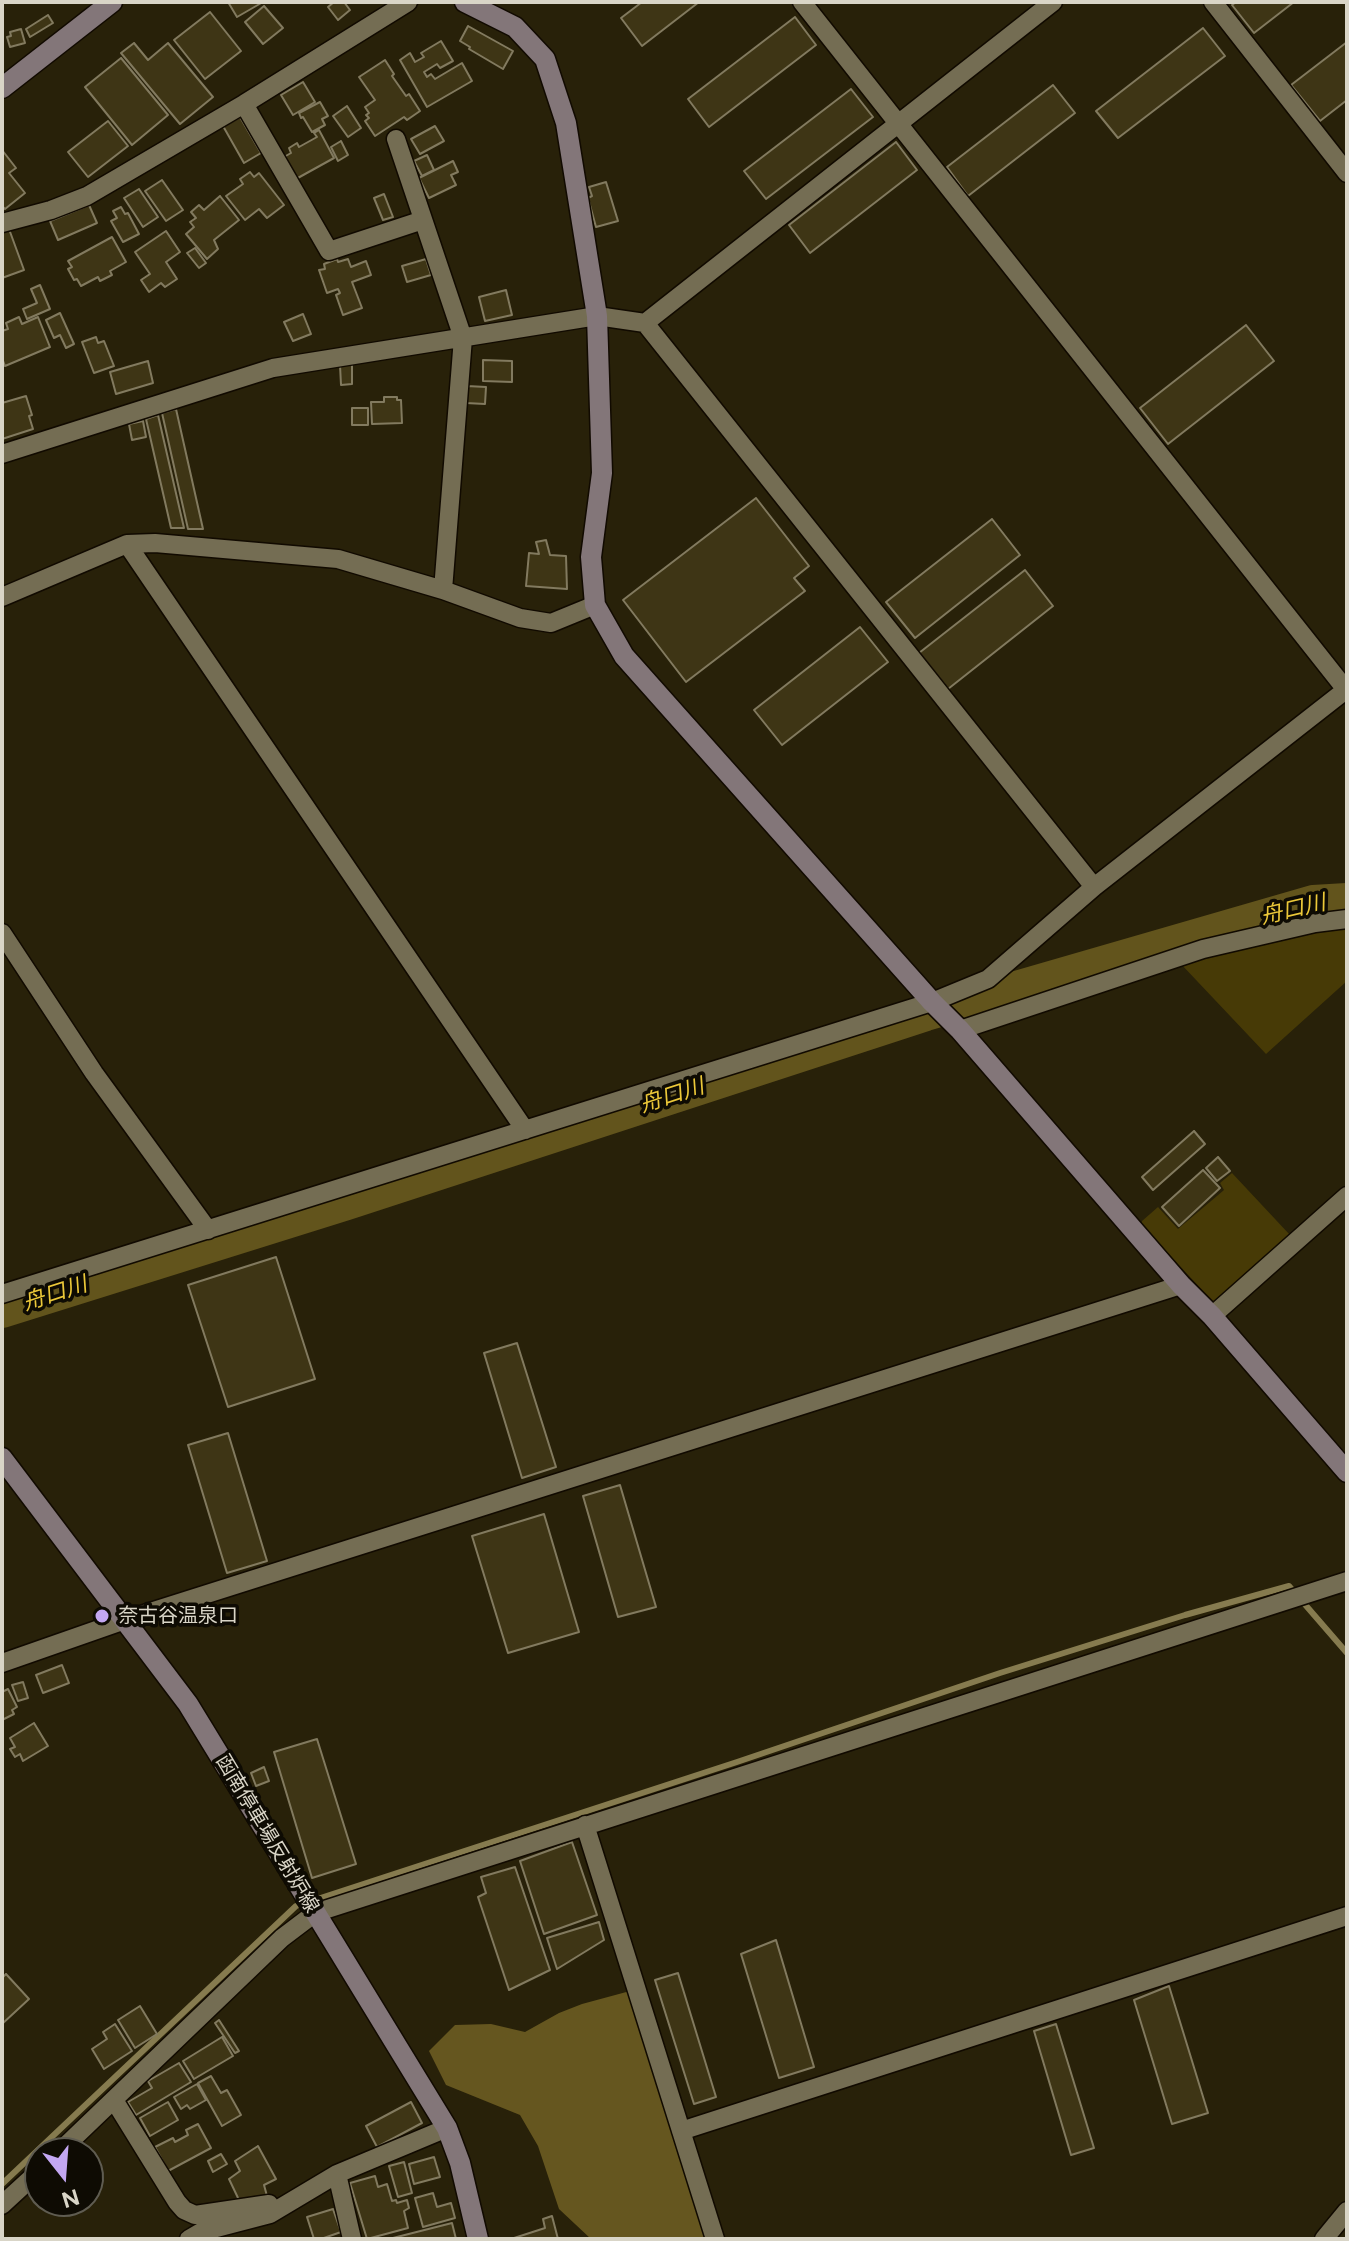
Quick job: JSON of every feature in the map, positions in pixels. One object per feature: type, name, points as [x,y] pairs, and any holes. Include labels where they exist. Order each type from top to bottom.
[{"type":"street","points":[[2,88],[112,2]]},
{"type":"street","points":[[2,223],[51,210],[87,196],[244,104],[408,2]]},
{"type":"street","points":[[465,2],[515,27],[545,59],[566,123],[597,316],[602,473],[591,557],[595,605],[624,656],[960,1030],[1347,1472]]},
{"type":"street","points":[[2,1294],[932,1002],[988,979],[1094,887],[1347,690],[802,2]]},
{"type":"street","points":[[645,323],[1053,2]]},
{"type":"street","points":[[1213,2],[1347,173]]},
{"type":"street","points":[[244,104],[329,251],[423,220]]},
{"type":"street","points":[[396,139],[463,338],[443,590]]},
{"type":"street","points":[[2,454],[273,368],[597,316],[645,323],[1094,887]]},
{"type":"street","points":[[2,597],[127,544],[155,543],[338,559],[443,590],[520,618],[551,623],[595,605]]},
{"type":"street","points":[[127,544],[525,1130]]},
{"type":"street","points":[[960,1030],[1203,949],[1315,923],[1347,919]]},
{"type":"street","points":[[2,933],[94,1073],[208,1230]]},
{"type":"street","points":[[1212,1316],[1347,1196]]},
{"type":"street","points":[[2,1663],[125,1620],[1181,1285]]},
{"type":"street","name":"函南停車場反射炉線","points":[[2,1458],[188,1704],[447,2128],[460,2163],[478,2239]]},
{"type":"street","points":[[75,2137],[311,1907],[585,1825],[1347,1581]]},
{"type":"street","points":[[585,1825],[715,2239]]},
{"type":"street","points":[[681,2131],[1347,1916]]},
{"type":"street","points":[[114,2100],[184,2210],[195,2215],[287,2203]]},
{"type":"street","points":[[189,2239],[201,2232],[270,2214],[337,2174],[447,2128]]},
{"type":"street","points":[[337,2174],[352,2239]]},
{"type":"street","points":[[2,2205],[24,2185]]},
{"type":"street","points":[[1324,2239],[1347,2211]]},
{"type":"shaded area","points":[[1347,927],[1347,981],[1266,1054],[1180,963],[1273,940]]},
{"type":"shaded area","points":[[1232,1173],[1290,1235],[1217,1302],[1213,1302],[1142,1225],[1142,1221],[1158,1207],[1178,1229],[1224,1190],[1220,1183]]},
{"type":"shaded area","points":[[630,1991],[717,2239],[591,2239],[559,2209],[538,2146],[520,2115],[446,2085],[429,2051],[455,2025],[491,2024],[525,2032],[582,2004]]},
{"type":"building","points":[[228,2],[263,2],[237,17]]},
{"type":"building","points":[[334,2],[344,2],[350,10],[338,20],[328,7]]},
{"type":"building","points":[[642,2],[699,2],[642,46],[621,18]]},
{"type":"building","points":[[1236,2],[1294,2],[1254,33],[1232,5]]},
{"type":"building","points":[[264,6],[283,28],[263,44],[245,22]]},
{"type":"building","points":[[210,12],[241,51],[205,79],[174,40]]},
{"type":"building","points":[[48,15],[53,23],[30,37],[26,29]]},
{"type":"building","points":[[795,17],[816,45],[709,127],[688,99]]},
{"type":"building","points":[[468,26],[513,51],[503,69],[460,41]]},
{"type":"building","points":[[1203,28],[1225,56],[1118,138],[1096,111]]},
{"type":"building","points":[[21,29],[25,43],[10,47],[7,37],[11,36],[10,32]]},
{"type":"building","points":[[441,41],[453,61],[440,68],[437,64],[424,72],[427,77],[431,74],[435,79],[462,63],[472,81],[427,107],[400,60],[410,53],[415,62],[424,57],[421,53]]},
{"type":"building","points":[[1347,42],[1347,100],[1320,121],[1291,85]]},
{"type":"building","points":[[134,43],[148,60],[168,43],[213,97],[180,124],[121,53]]},
{"type":"building","points":[[121,58],[168,115],[132,145],[85,87]]},
{"type":"building","points":[[385,60],[394,74],[392,76],[420,111],[407,120],[404,117],[375,136],[365,121],[369,113],[365,107],[375,100],[359,77]]},
{"type":"building","points":[[303,82],[315,102],[293,115],[281,95]]},
{"type":"building","points":[[1053,85],[1075,113],[968,196],[947,167]]},
{"type":"building","points":[[851,89],[873,117],[766,199],[744,171]]},
{"type":"building","points":[[320,102],[328,116],[322,119],[325,125],[312,132],[299,113]]},
{"type":"building","points":[[347,106],[361,128],[348,137],[333,116]]},
{"type":"building","points":[[240,117],[261,153],[244,163],[223,126]]},
{"type":"building","points":[[108,121],[128,146],[88,177],[68,152]]},
{"type":"building","points":[[435,126],[444,141],[420,154],[411,139]]},
{"type":"building","points":[[319,130],[334,158],[296,179],[284,157],[291,153],[289,148],[297,143],[299,147],[317,137],[314,133]]},
{"type":"building","points":[[341,141],[348,155],[338,161],[331,147]]},
{"type":"building","points":[[896,142],[917,170],[810,253],[789,225]]},
{"type":"building","points":[[2,150],[16,168],[9,173],[25,193],[5,209],[2,206]]},
{"type":"building","points":[[427,155],[434,170],[422,176],[414,161]]},
{"type":"building","points":[[453,161],[458,172],[451,175],[456,185],[429,198],[419,178]]},
{"type":"building","points":[[250,172],[254,177],[259,173],[284,205],[267,218],[259,209],[245,220],[226,196],[243,184],[240,179]]},
{"type":"building","points":[[162,180],[183,210],[166,221],[145,191]]},
{"type":"building","points":[[606,182],[618,221],[596,227],[588,198],[592,196],[589,187]]},
{"type":"building","points":[[139,189],[158,217],[143,227],[124,198]]},
{"type":"building","points":[[384,194],[393,217],[383,220],[374,198]]},
{"type":"building","points":[[220,196],[239,220],[214,240],[218,249],[207,259],[186,234],[194,227],[190,222],[196,218],[191,212],[199,205],[204,210]]},
{"type":"building","points":[[89,205],[97,223],[58,240],[50,221]]},
{"type":"building","points":[[121,207],[125,214],[128,213],[139,234],[123,242],[111,221],[117,218],[113,211]]},
{"type":"building","points":[[9,229],[24,270],[2,278],[2,232]]},
{"type":"building","points":[[166,231],[180,252],[166,262],[177,279],[165,287],[161,283],[149,292],[141,280],[150,274],[135,252]]},
{"type":"building","points":[[112,237],[126,262],[110,271],[112,275],[100,281],[98,277],[81,286],[68,269],[72,267],[68,261]]},
{"type":"building","points":[[195,248],[206,263],[199,268],[187,253]]},
{"type":"building","points":[[337,259],[338,262],[348,259],[351,267],[366,261],[371,275],[352,282],[362,308],[343,315],[336,295],[340,293],[338,289],[327,293],[319,270],[325,269],[324,264]]},
{"type":"building","points":[[426,259],[431,275],[407,282],[402,266]]},
{"type":"building","points":[[40,285],[50,309],[27,319],[23,309],[37,303],[31,289]]},
{"type":"building","points":[[506,290],[512,315],[485,321],[479,297]]},
{"type":"building","points":[[60,313],[74,344],[66,348],[60,335],[54,338],[46,320]]},
{"type":"building","points":[[303,314],[311,334],[293,341],[284,322]]},
{"type":"building","points":[[19,317],[22,324],[38,317],[50,347],[5,366],[2,331],[8,329],[6,323]]},
{"type":"building","points":[[1246,325],[1274,361],[1168,444],[1140,408]]},
{"type":"building","points":[[96,337],[98,343],[104,341],[114,366],[94,373],[82,342]]},
{"type":"building","points":[[483,360],[512,361],[512,382],[483,381]]},
{"type":"building","points":[[148,361],[153,383],[116,394],[110,372]]},
{"type":"building","points":[[340,365],[352,365],[352,384],[341,385]]},
{"type":"building","points":[[467,386],[486,387],[485,404],[466,403]]},
{"type":"building","points":[[26,396],[33,429],[2,439],[2,403]]},
{"type":"building","points":[[384,397],[401,400],[402,423],[372,424],[371,402],[384,402]]},
{"type":"building","points":[[352,408],[368,408],[368,425],[352,425]]},
{"type":"building","points":[[176,409],[203,529],[188,529],[162,413]]},
{"type":"building","points":[[158,415],[184,528],[171,528],[146,419]]},
{"type":"building","points":[[143,421],[146,437],[132,440],[129,424]]},
{"type":"building","points":[[756,498],[809,566],[794,578],[805,591],[686,682],[623,600]]},
{"type":"building","points":[[992,519],[1020,555],[915,638],[886,602]]},
{"type":"building","points":[[546,540],[550,555],[566,556],[567,589],[526,586],[529,553],[539,554],[536,542]]},
{"type":"building","points":[[1025,570],[1053,606],[948,689],[919,653]]},
{"type":"building","points":[[860,627],[888,662],[782,745],[754,710]]},
{"type":"building","points":[[1194,1131],[1205,1144],[1153,1190],[1142,1177]]},
{"type":"building","points":[[1218,1157],[1230,1171],[1217,1181],[1206,1168]]},
{"type":"building","points":[[1203,1170],[1220,1188],[1179,1226],[1162,1207]]},
{"type":"building","points":[[276,1257],[315,1379],[228,1407],[188,1285]]},
{"type":"building","points":[[517,1343],[556,1467],[522,1478],[484,1353]]},
{"type":"building","points":[[228,1433],[267,1561],[227,1573],[188,1445]]},
{"type":"building","points":[[620,1485],[656,1607],[618,1617],[583,1496]]},
{"type":"building","points":[[544,1514],[579,1632],[508,1653],[472,1536]]},
{"type":"building","points":[[62,1665],[69,1683],[43,1693],[36,1675]]},
{"type":"building","points":[[23,1682],[28,1698],[18,1701],[12,1685]]},
{"type":"building","points":[[8,1689],[17,1707],[12,1710],[14,1714],[2,1720],[2,1692]]},
{"type":"building","points":[[34,1723],[48,1746],[23,1761],[20,1754],[15,1757],[10,1749],[15,1747],[10,1738]]},
{"type":"building","points":[[317,1739],[356,1864],[312,1878],[274,1752]]},
{"type":"building","points":[[264,1767],[269,1781],[256,1786],[251,1773]]},
{"type":"building","points":[[572,1842],[597,1915],[544,1934],[520,1861]]},
{"type":"building","points":[[515,1867],[550,1970],[509,1990],[478,1897],[486,1893],[481,1877]]},
{"type":"building","points":[[599,1922],[604,1940],[557,1969],[547,1938]]},
{"type":"building","points":[[776,1940],[814,2067],[779,2078],[741,1954]]},
{"type":"building","points":[[678,1973],[716,2097],[694,2104],[655,1980]]},
{"type":"building","points":[[6,1974],[29,1999],[2,2024],[2,1978]]},
{"type":"building","points":[[1169,1986],[1208,2113],[1172,2124],[1134,2000]]},
{"type":"building","points":[[140,2006],[157,2034],[135,2048],[118,2020]]},
{"type":"building","points":[[219,2020],[239,2051],[235,2053],[215,2023]]},
{"type":"building","points":[[115,2024],[132,2051],[104,2069],[92,2049],[107,2039],[103,2032]]},
{"type":"building","points":[[1056,2024],[1094,2148],[1071,2155],[1034,2031]]},
{"type":"building","points":[[222,2037],[233,2056],[194,2079],[183,2061]]},
{"type":"building","points":[[179,2063],[191,2082],[136,2115],[128,2102],[152,2088],[148,2081]]},
{"type":"building","points":[[211,2076],[221,2093],[227,2090],[241,2115],[222,2126],[198,2083]]},
{"type":"building","points":[[197,2084],[206,2100],[190,2109],[187,2105],[181,2109],[174,2097]]},
{"type":"building","points":[[168,2102],[178,2120],[150,2136],[140,2118]]},
{"type":"building","points":[[411,2102],[422,2123],[377,2147],[366,2126]]},
{"type":"building","points":[[198,2124],[211,2148],[168,2171],[155,2147],[173,2138],[175,2142],[188,2135],[186,2130]]},
{"type":"building","points":[[258,2146],[276,2179],[264,2185],[267,2196],[239,2200],[229,2179],[240,2171],[235,2161]]},
{"type":"building","points":[[221,2154],[227,2164],[213,2172],[208,2161]]},
{"type":"building","points":[[434,2157],[440,2177],[414,2184],[409,2164]]},
{"type":"building","points":[[404,2162],[412,2193],[398,2197],[389,2166]]},
{"type":"building","points":[[375,2176],[378,2187],[387,2184],[392,2201],[407,2200],[409,2208],[404,2211],[408,2228],[367,2239],[350,2183]]},
{"type":"building","points":[[433,2193],[437,2207],[451,2203],[455,2218],[423,2227],[415,2198]]},
{"type":"building","points":[[333,2209],[341,2232],[314,2239],[307,2217]]},
{"type":"building","points":[[552,2216],[558,2239],[511,2239],[545,2228],[543,2219]]},
{"type":"building","points":[[452,2223],[456,2239],[389,2239]]},
{"type":"waterway","name":"舟口川","points":[[2,1311],[347,1203],[926,1014],[1313,902],[1347,900]]},
{"type":"waterway","points":[[2,2184],[296,1906],[1000,1673],[1289,1586],[1347,1653]]},
{"type":"place","name":"奈古谷温泉口","points":[[102,1616]]}]
